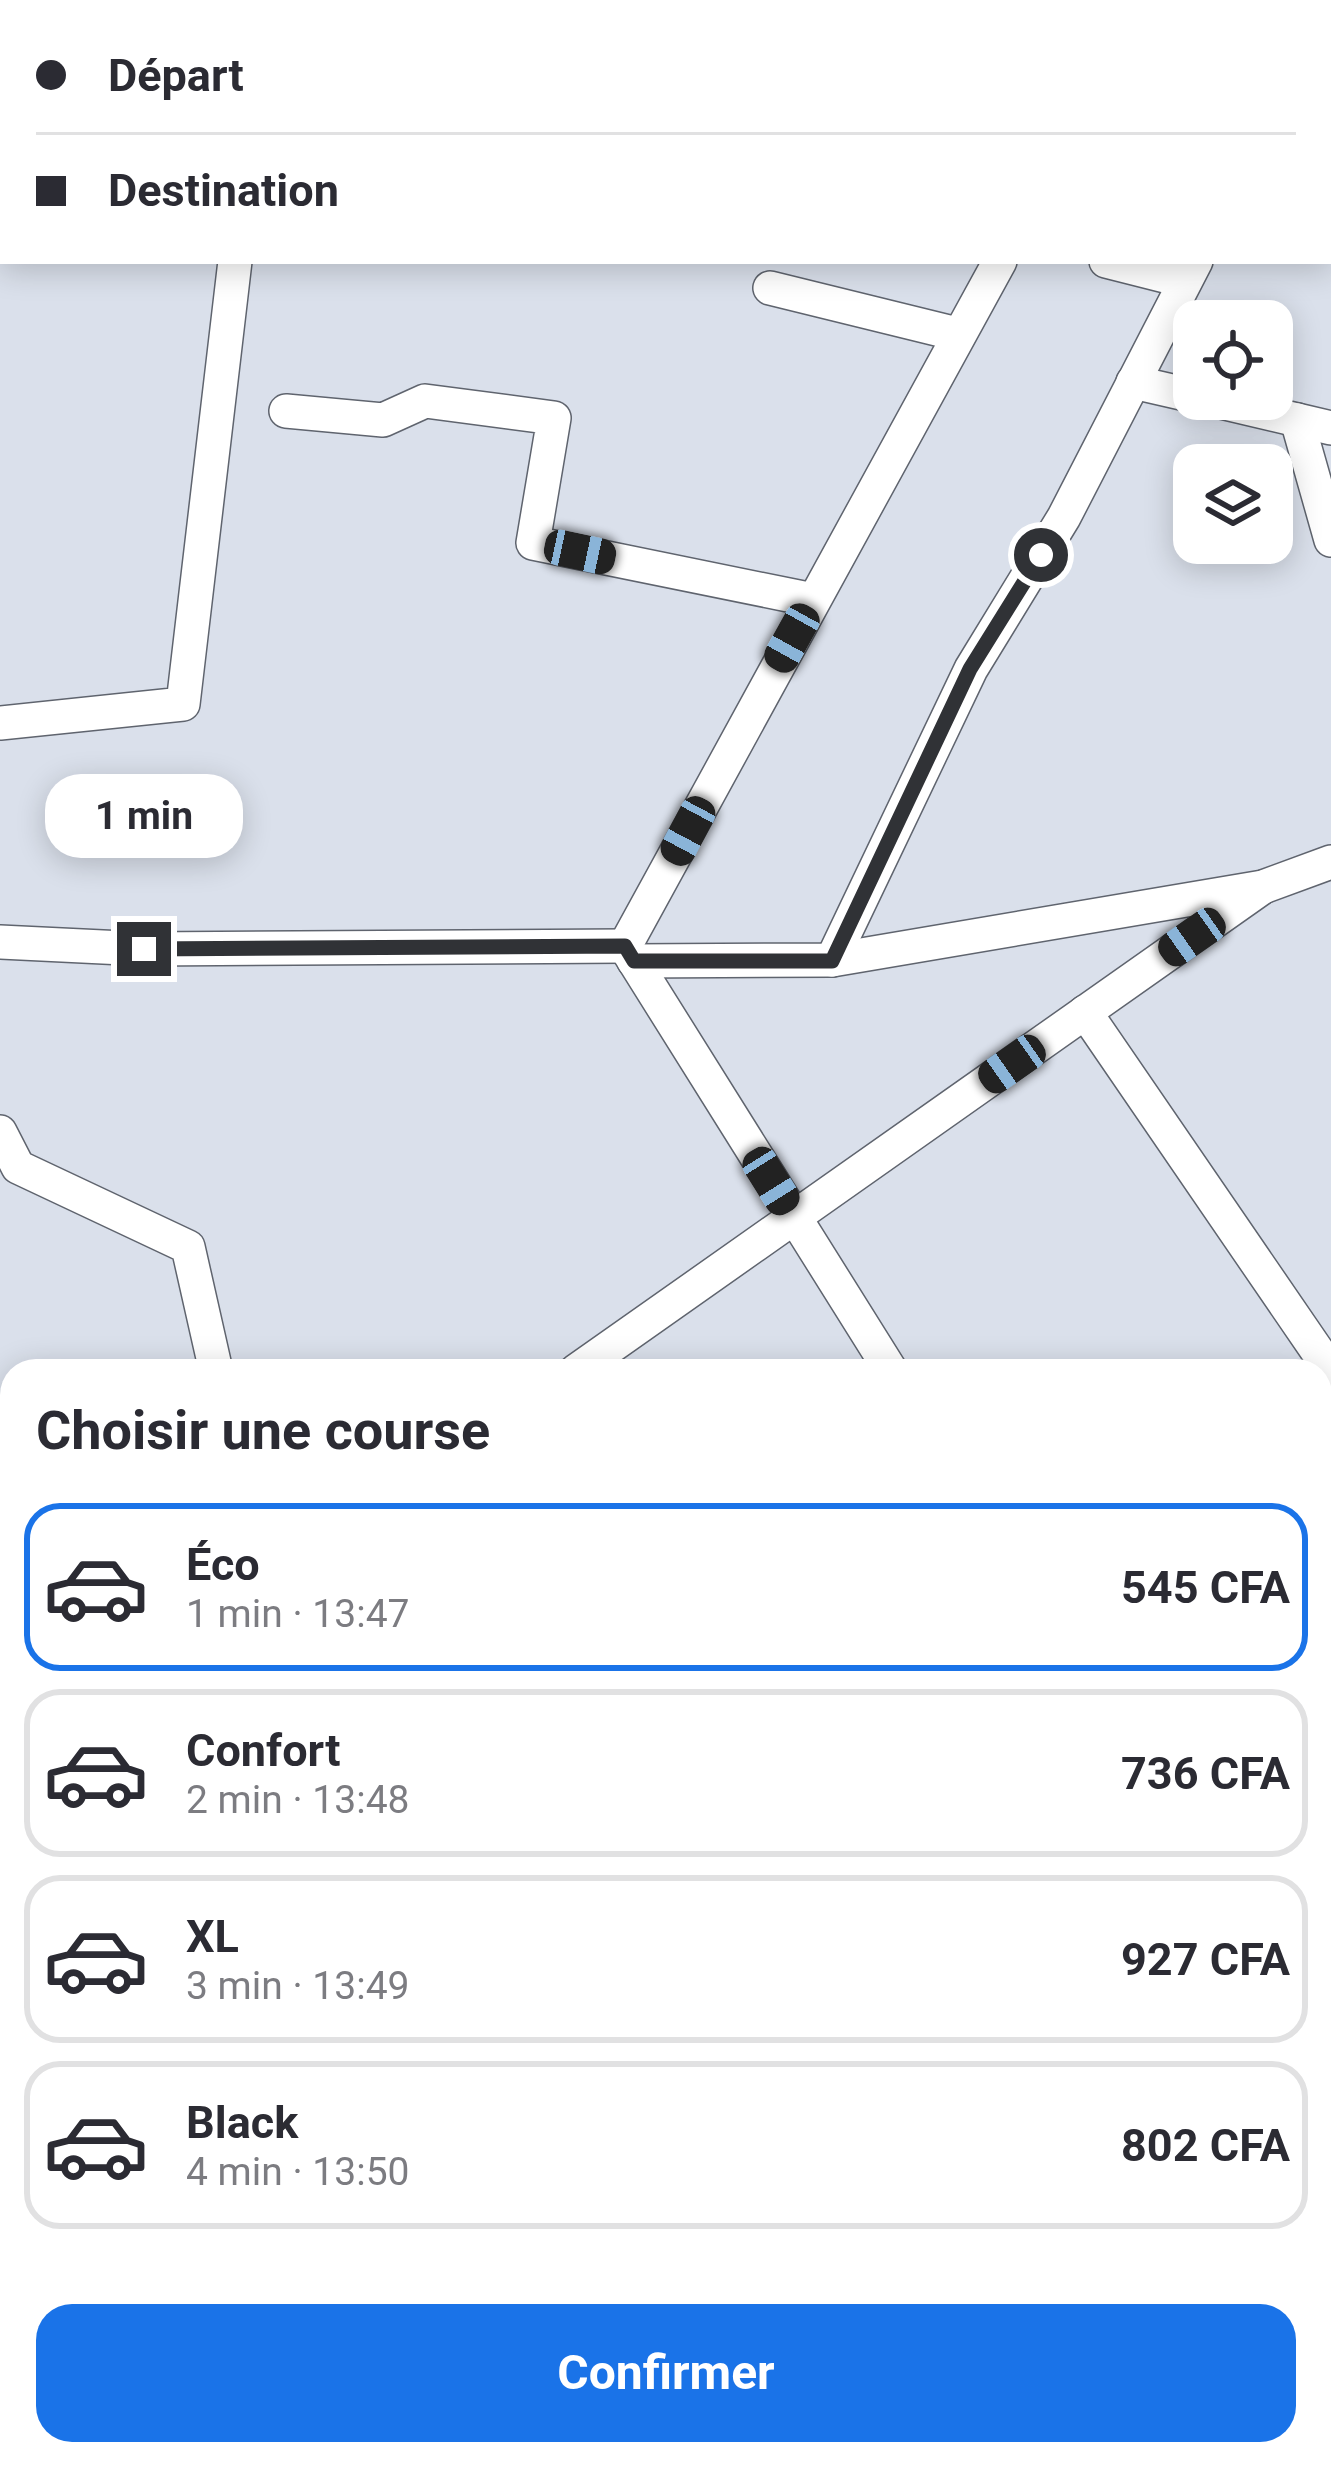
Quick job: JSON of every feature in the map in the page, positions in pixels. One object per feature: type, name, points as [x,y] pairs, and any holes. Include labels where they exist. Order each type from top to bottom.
[{"type":"street","points":[[0,723],[183,704],[235,264]]},
{"type":"street","points":[[629,954],[813,599],[998,264]]},
{"type":"street","points":[[832,961],[970,669],[1064,517],[1190,271],[1131,264]]},
{"type":"street","points":[[770,288],[957,334]]},
{"type":"street","points":[[1133,382],[1173,391]]},
{"type":"street","points":[[286,412],[382,420],[424,401],[554,418],[533,543],[813,599]]},
{"type":"street","points":[[1293,419],[1331,428]]},
{"type":"street","points":[[1297,420],[1331,540]]},
{"type":"street","points":[[0,942],[144,949],[832,961],[1263,887],[1331,862]]},
{"type":"street","points":[[593,1359],[1263,887]]},
{"type":"street","points":[[629,954],[883,1359]]},
{"type":"street","points":[[1085,1012],[1323,1359]]},
{"type":"street","points":[[0,1134],[18,1166],[188,1247],[213,1359]]},
{"type":"route","points":[[144,949],[625,946],[634,961],[832,961],[970,669],[1041,555]]}]
